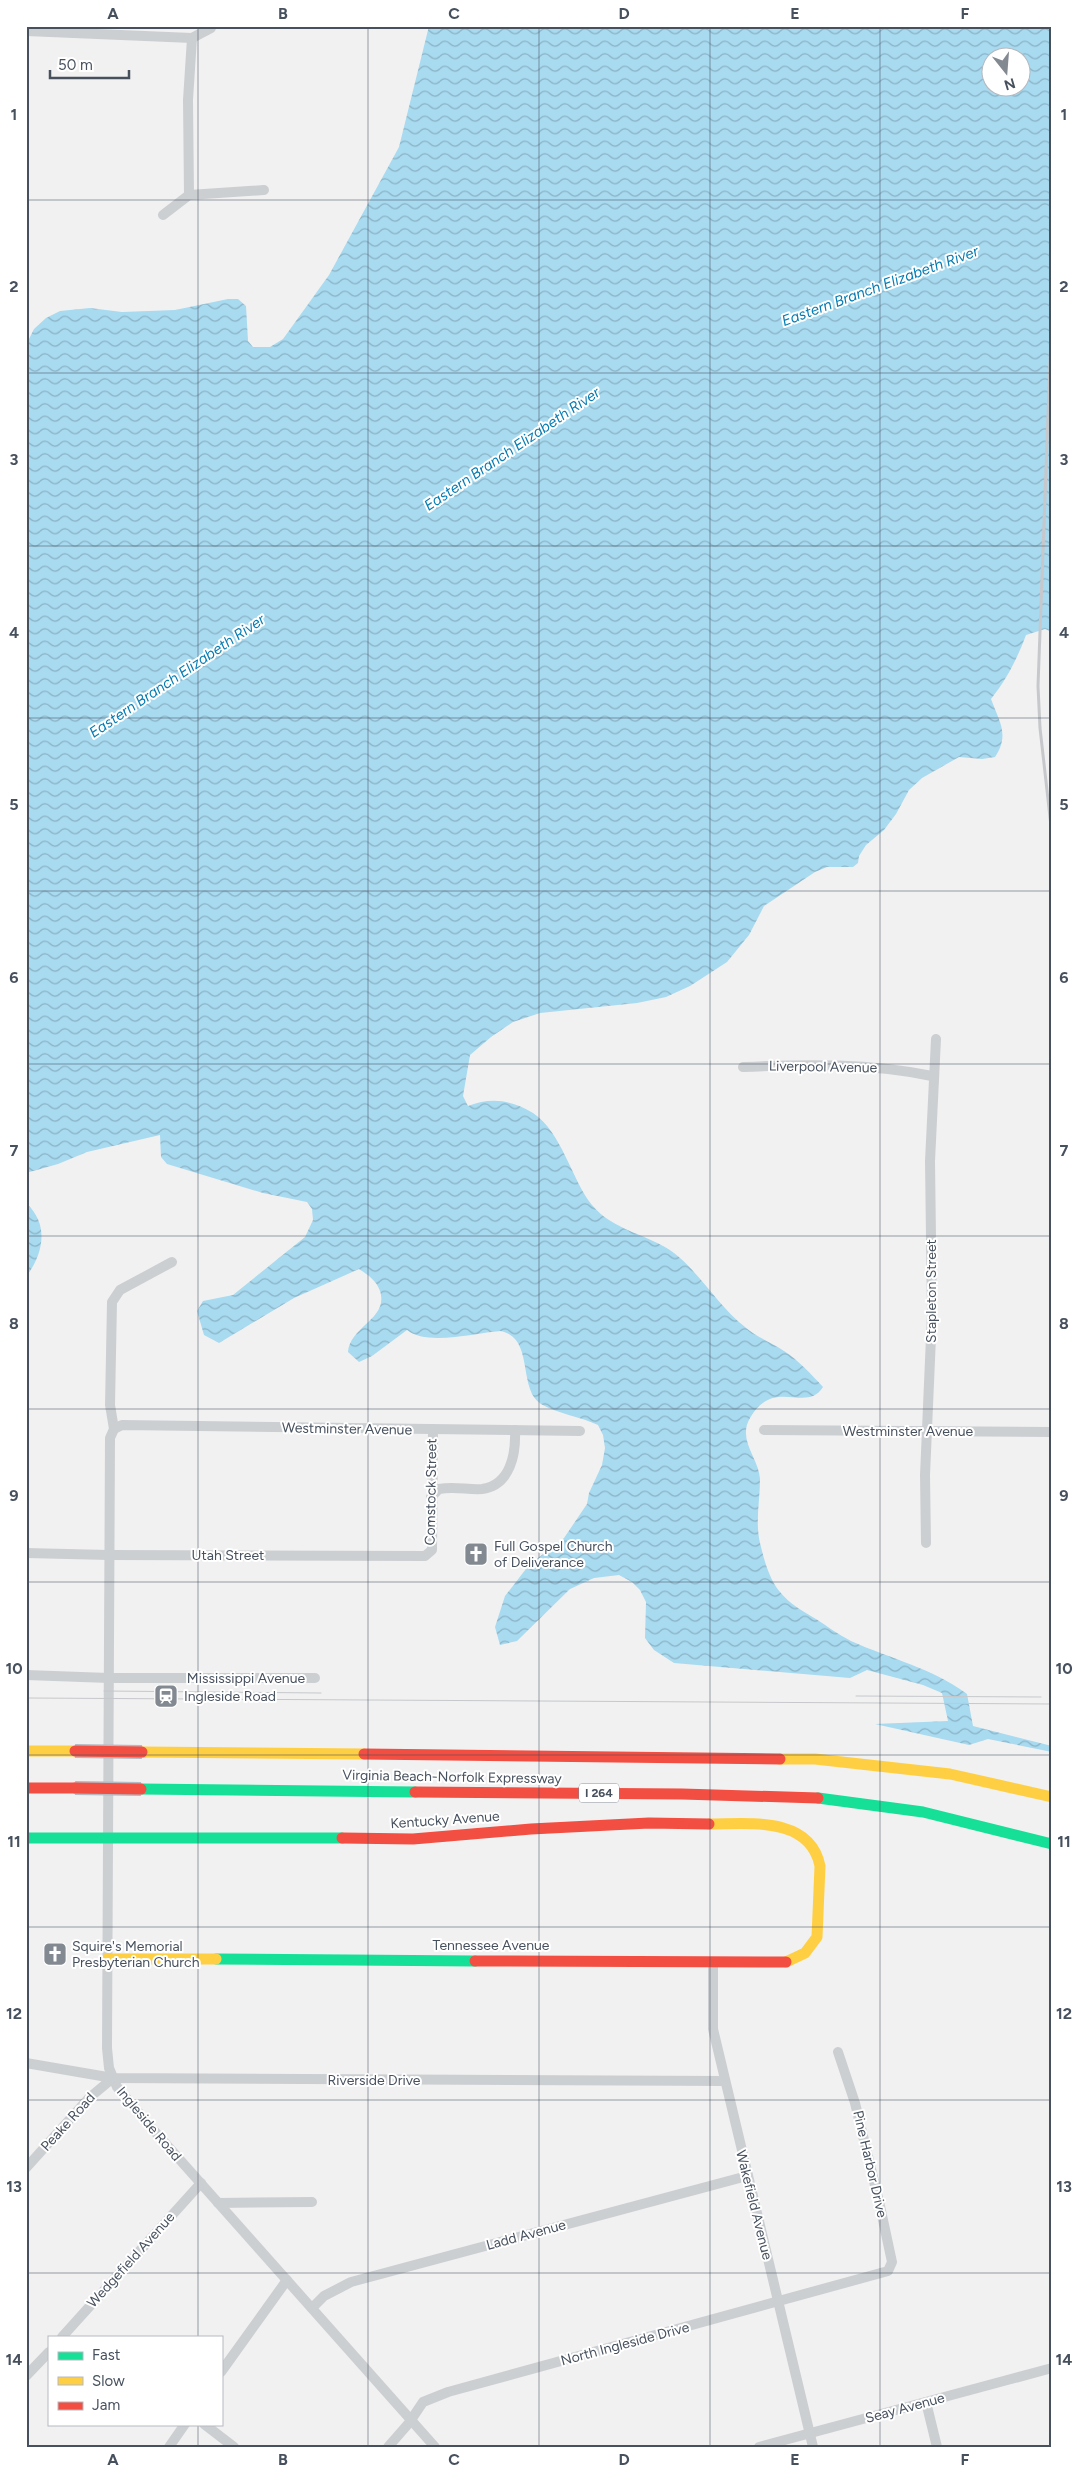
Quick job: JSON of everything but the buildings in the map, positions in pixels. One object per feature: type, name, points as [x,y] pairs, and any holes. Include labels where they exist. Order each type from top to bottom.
[{"type":"main road","name":"Virginia Beach-Norfolk Expressway","points":[[26,1751],[814,1759],[950,1774],[1052,1797]]},
{"type":"main road","name":"Virginia Beach-Norfolk Expressway","points":[[26,1788],[682,1794],[821,1798],[923,1812],[1052,1844]]},
{"type":"main road","name":"Kentucky Avenue","points":[[26,1838],[381,1840],[649,1823],[759,1825],[793,1830],[810,1842],[818,1856],[820,1890]]},
{"type":"main road","name":"Tennessee Avenue","points":[[107,1959],[786,1962],[806,1953],[812,1946],[819,1927],[820,1890]]},
{"type":"street","points":[[26,31],[86,29],[192,38],[211,28]]},
{"type":"street","points":[[189,195],[188,100],[192,38]]},
{"type":"street","points":[[163,215],[189,195],[264,190]]},
{"type":"street","name":"Stapleton Street","points":[[926,1543],[925,1475],[932,1314],[930,1161],[932,1076],[936,1038]]},
{"type":"street","name":"Liverpool Avenue","points":[[743,1067],[857,1065],[899,1069],[932,1076]]},
{"type":"street","name":"Ingleside Road","points":[[172,1262],[120,1290],[112,1302],[110,1405],[114,1429],[110,1438],[107,2048],[113,2078],[149,2125],[435,2447]]},
{"type":"street","name":"Westminster Avenue","points":[[114,1429],[122,1425],[580,1431]]},
{"type":"street","name":"Comstock Street","points":[[429,1554],[432,1550],[432,1430]]},
{"type":"street","points":[[432,1497],[440,1489],[483,1489],[499,1482],[504,1477],[513,1459],[516,1430]]},
{"type":"street","name":"Westminster Avenue","points":[[764,1430],[1052,1432]]},
{"type":"street","name":"Utah Street","points":[[26,1553],[397,1556],[425,1556],[429,1554]]},
{"type":"street","name":"Mississippi Avenue","points":[[26,1675],[109,1678],[315,1678]]},
{"type":"street","name":"Wakefield Avenue","points":[[713,1962],[713,2029],[813,2447]]},
{"type":"street","name":"Pine Harbor Drive","points":[[838,2052],[855,2103],[892,2262],[888,2272],[883,2274]]},
{"type":"street","name":"Riverside Drive","points":[[26,2063],[113,2078],[724,2081]]},
{"type":"street","name":"Peake Road","points":[[26,2168],[96,2092],[113,2078]]},
{"type":"street","name":"Ladd Avenue","points":[[312,2308],[324,2296],[350,2282],[747,2176]]},
{"type":"street","name":"Wedgefield Avenue","points":[[63,2336],[201,2183]]},
{"type":"street","points":[[218,2203],[312,2202]]},
{"type":"street","name":"North Ingleside Drive","points":[[388,2447],[424,2402],[448,2392],[883,2274]]},
{"type":"street","points":[[222,2371],[287,2280]]},
{"type":"street","points":[[26,2376],[48,2353]]},
{"type":"street","name":"Seay Avenue","points":[[758,2447],[1052,2368]]},
{"type":"street","points":[[926,2402],[937,2447]]},
{"type":"street","points":[[169,2447],[184,2426]]},
{"type":"street","points":[[207,2426],[234,2447]]},
{"type":"water","name":"Eastern Branch Elizabeth River","points":[[429,26],[1052,26],[1052,632],[1045,629],[1026,635],[1011,669],[991,699],[1002,728],[1002,742],[995,757],[982,759],[959,757],[922,778],[909,790],[896,814],[884,830],[866,845],[859,856],[858,863],[853,867],[827,867],[815,872],[764,906],[749,935],[727,962],[690,986],[666,997],[637,1003],[540,1013],[513,1022],[470,1055],[463,1096],[468,1106],[485,1101],[501,1101],[517,1105],[533,1113],[543,1121],[559,1144],[585,1195],[601,1214],[621,1227],[654,1241],[674,1253],[749,1331],[789,1355],[823,1387],[816,1394],[808,1397],[769,1399],[759,1406],[750,1418],[747,1426],[747,1441],[759,1471],[760,1479],[758,1519],[760,1543],[770,1575],[780,1592],[796,1607],[847,1639],[940,1677],[967,1694],[973,1726],[1052,1746],[1052,1752],[988,1739],[969,1745],[875,1724],[948,1721],[942,1693],[923,1685],[867,1670],[850,1678],[674,1663],[654,1650],[645,1638],[646,1602],[640,1590],[632,1582],[619,1575],[594,1578],[570,1589],[517,1641],[500,1645],[495,1627],[505,1596],[529,1565],[564,1538],[587,1504],[589,1493],[602,1465],[605,1448],[603,1435],[598,1425],[547,1407],[534,1397],[529,1387],[522,1353],[518,1343],[511,1335],[500,1331],[438,1338],[415,1335],[407,1330],[372,1356],[359,1362],[348,1352],[350,1343],[355,1335],[374,1316],[379,1309],[381,1301],[380,1291],[374,1281],[359,1269],[294,1298],[219,1343],[204,1335],[197,1311],[203,1301],[233,1295],[305,1237],[313,1220],[312,1209],[307,1202],[263,1193],[167,1164],[161,1157],[160,1135],[87,1152],[58,1164],[26,1173],[26,345],[34,329],[46,318],[60,311],[90,308],[122,312],[175,310],[228,299],[238,299],[246,306],[248,341],[253,347],[270,347],[283,339],[329,275],[399,147]]},
{"type":"water","points":[[26,1203],[39,1221],[41,1240],[37,1259],[26,1277]]},
{"type":"tram line","points":[[104,1691],[321,1693]]},
{"type":"tram line","points":[[856,1696],[1041,1697]]},
{"type":"tram line","points":[[26,1698],[1052,1704]]},
{"type":"railway","points":[[1052,308],[1038,686],[1040,728],[1052,835]]},
{"type":"traffic: fast","points":[[141,1789],[415,1792]]},
{"type":"traffic: fast","points":[[818,1798],[923,1812],[1052,1844]]},
{"type":"traffic: fast","points":[[26,1838],[342,1838]]},
{"type":"traffic: fast","points":[[216,1959],[475,1961]]},
{"type":"traffic: slow","points":[[26,1751],[75,1751]]},
{"type":"traffic: slow","points":[[142,1752],[364,1754]]},
{"type":"traffic: slow","points":[[780,1759],[815,1759],[950,1774],[1052,1797]]},
{"type":"traffic: slow","points":[[709,1824],[776,1826],[804,1838],[814,1850],[820,1866],[817,1937],[805,1953],[786,1962]]},
{"type":"traffic: slow","points":[[107,1959],[216,1959]]},
{"type":"traffic: jam","points":[[75,1751],[142,1752]]},
{"type":"traffic: jam","points":[[364,1754],[780,1759]]},
{"type":"traffic: jam","points":[[26,1788],[75,1788]]},
{"type":"traffic: jam","points":[[75,1788],[141,1789]]},
{"type":"traffic: jam","points":[[415,1792],[682,1794],[818,1798]]},
{"type":"traffic: jam","points":[[342,1838],[413,1839],[531,1829],[649,1823],[709,1824]]},
{"type":"traffic: jam","points":[[475,1961],[786,1962]]},
{"type":"place","name":"Full Gospel Church of Deliverance","points":[[476,1554]]},
{"type":"place","name":"Ingleside Road","points":[[166,1696]]},
{"type":"place","name":"Squire's Memorial Presbyterian Church","points":[[55,1954]]}]
